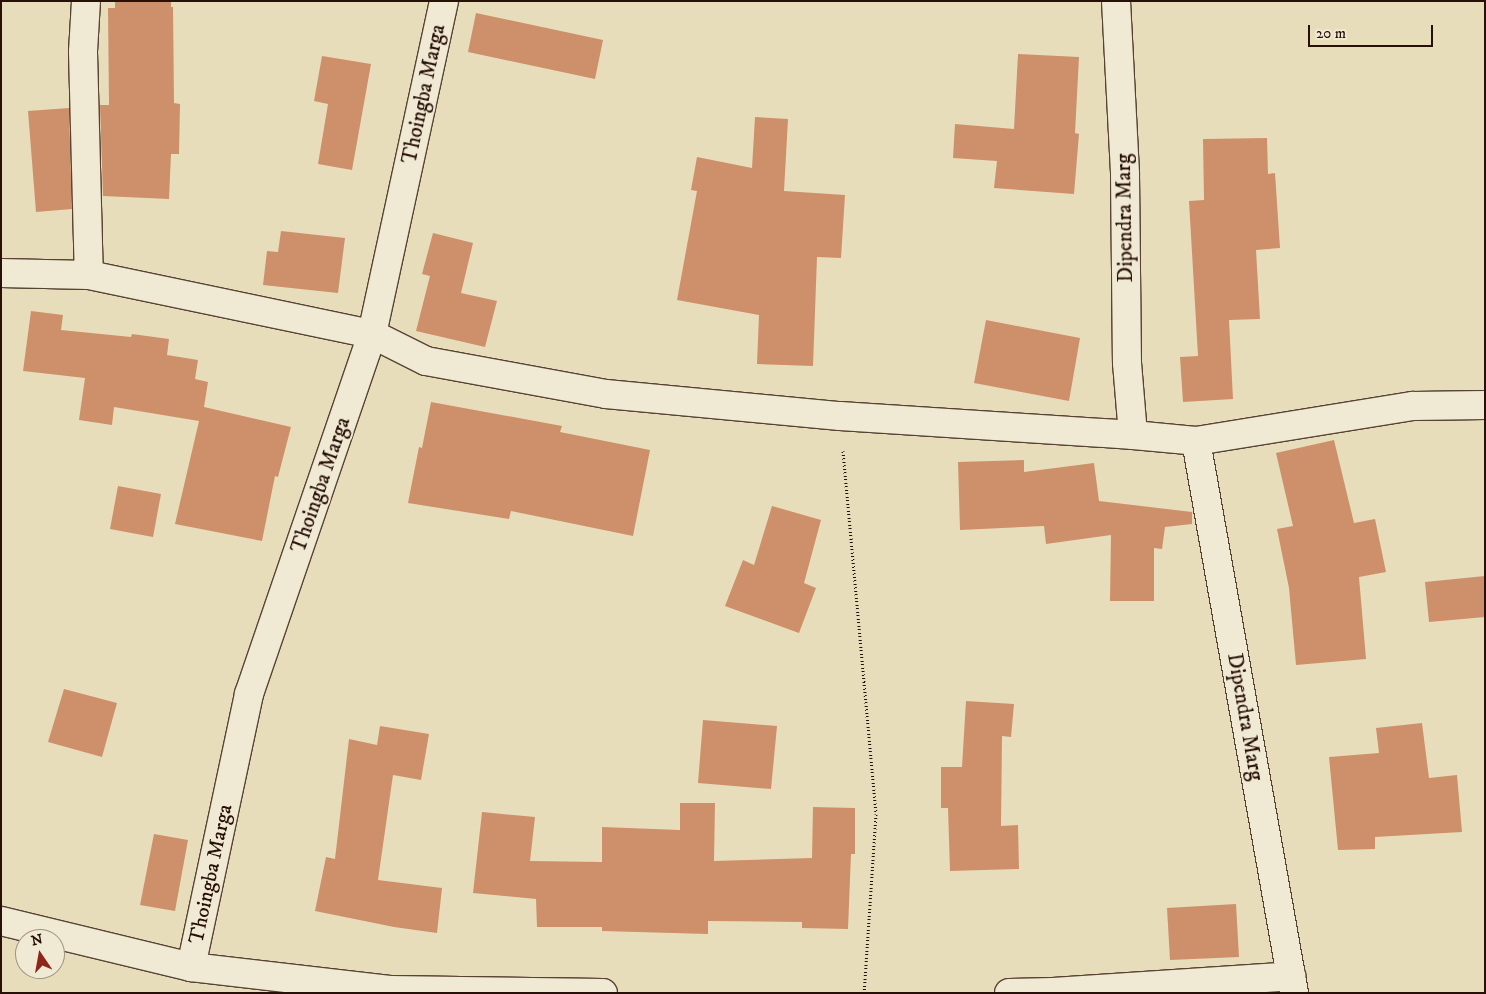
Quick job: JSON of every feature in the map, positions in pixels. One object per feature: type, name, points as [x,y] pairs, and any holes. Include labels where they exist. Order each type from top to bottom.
[{"type":"street","points":[[86,1],[83,52],[90,275]]},
{"type":"street","name":"Thoingba Marga","points":[[191,967],[249,694],[372,334],[444,1]]},
{"type":"street","name":"Dipendra Marg","points":[[1116,1],[1125,175],[1127,363],[1133,434]]},
{"type":"street","points":[[1,273],[90,275],[372,334],[426,361],[606,394],[840,416],[1133,434],[1196,442],[1413,406],[1485,404]]},
{"type":"street","name":"Dipendra Marg","points":[[1196,442],[1292,984]]},
{"type":"street","points":[[1,921],[191,967],[390,992],[603,993]]},
{"type":"street","points":[[1009,993],[1292,984]]},
{"type":"path","points":[[840,416],[876,814],[864,993]]},
{"type":"building","points":[[115,1],[171,1],[171,7],[173,7],[174,103],[180,104],[179,154],[171,154],[169,199],[103,196],[100,105],[109,105],[108,8],[115,8]]},
{"type":"building","points":[[476,13],[603,40],[595,79],[468,52]]},
{"type":"building","points":[[1018,54],[1079,57],[1075,133],[1079,134],[1074,194],[994,188],[997,161],[953,158],[955,124],[1014,129]]},
{"type":"building","points":[[322,56],[371,64],[352,170],[318,164],[328,104],[314,101]]},
{"type":"building","points":[[69,108],[72,209],[36,212],[28,111]]},
{"type":"building","points":[[755,117],[788,119],[784,191],[845,195],[841,258],[817,257],[813,366],[757,364],[759,315],[677,300],[697,191],[691,190],[697,157],[752,168]]},
{"type":"building","points":[[1267,138],[1268,174],[1275,173],[1280,248],[1256,250],[1260,319],[1229,320],[1233,399],[1183,402],[1180,357],[1198,356],[1189,201],[1204,200],[1203,139]]},
{"type":"building","points":[[281,231],[345,238],[338,293],[263,285],[267,251],[278,252]]},
{"type":"building","points":[[433,233],[473,243],[461,293],[497,301],[485,347],[416,331],[430,276],[422,274]]},
{"type":"building","points":[[31,311],[63,315],[61,330],[131,337],[132,334],[169,339],[167,355],[198,360],[195,379],[208,382],[204,407],[291,427],[278,477],[275,476],[262,541],[175,524],[199,421],[114,407],[112,425],[79,420],[85,378],[23,371]]},
{"type":"building","points":[[986,320],[1080,338],[1069,401],[974,383]]},
{"type":"building","points":[[431,402],[562,426],[560,432],[650,450],[633,536],[511,511],[509,519],[408,503],[419,447],[422,448]]},
{"type":"building","points":[[1334,440],[1354,523],[1375,519],[1386,572],[1359,577],[1366,659],[1296,665],[1289,588],[1277,529],[1293,526],[1276,453]]},
{"type":"building","points":[[1024,460],[1024,472],[1094,463],[1099,501],[1192,512],[1192,524],[1165,527],[1162,549],[1154,548],[1154,601],[1110,601],[1111,535],[1046,544],[1044,526],[960,530],[958,462]]},
{"type":"building","points":[[118,486],[161,494],[153,537],[110,529]]},
{"type":"building","points":[[772,506],[821,520],[804,583],[816,588],[799,633],[725,606],[743,560],[754,565]]},
{"type":"building","points":[[1485,576],[1485,617],[1429,622],[1425,582]]},
{"type":"building","points":[[64,689],[117,703],[102,757],[48,742]]},
{"type":"building","points":[[966,701],[1014,704],[1011,737],[1002,736],[1001,826],[1018,825],[1019,869],[950,871],[948,808],[941,808],[941,767],[962,767]]},
{"type":"building","points":[[703,720],[777,726],[771,789],[698,783]]},
{"type":"building","points":[[1422,723],[1429,778],[1457,775],[1462,832],[1375,837],[1375,849],[1338,850],[1329,757],[1379,753],[1376,728]]},
{"type":"building","points":[[380,726],[429,734],[421,780],[393,775],[378,880],[442,888],[437,933],[394,927],[315,911],[326,857],[335,859],[349,739],[377,745]]},
{"type":"building","points":[[680,803],[715,803],[714,861],[812,858],[813,807],[855,808],[855,854],[851,854],[848,929],[802,928],[802,922],[708,921],[708,934],[602,931],[602,927],[537,927],[536,899],[473,893],[482,812],[535,817],[530,861],[602,862],[602,827],[680,830]]},
{"type":"building","points":[[154,834],[188,840],[175,911],[140,905]]},
{"type":"building","points":[[1236,904],[1239,957],[1170,960],[1167,908]]}]
